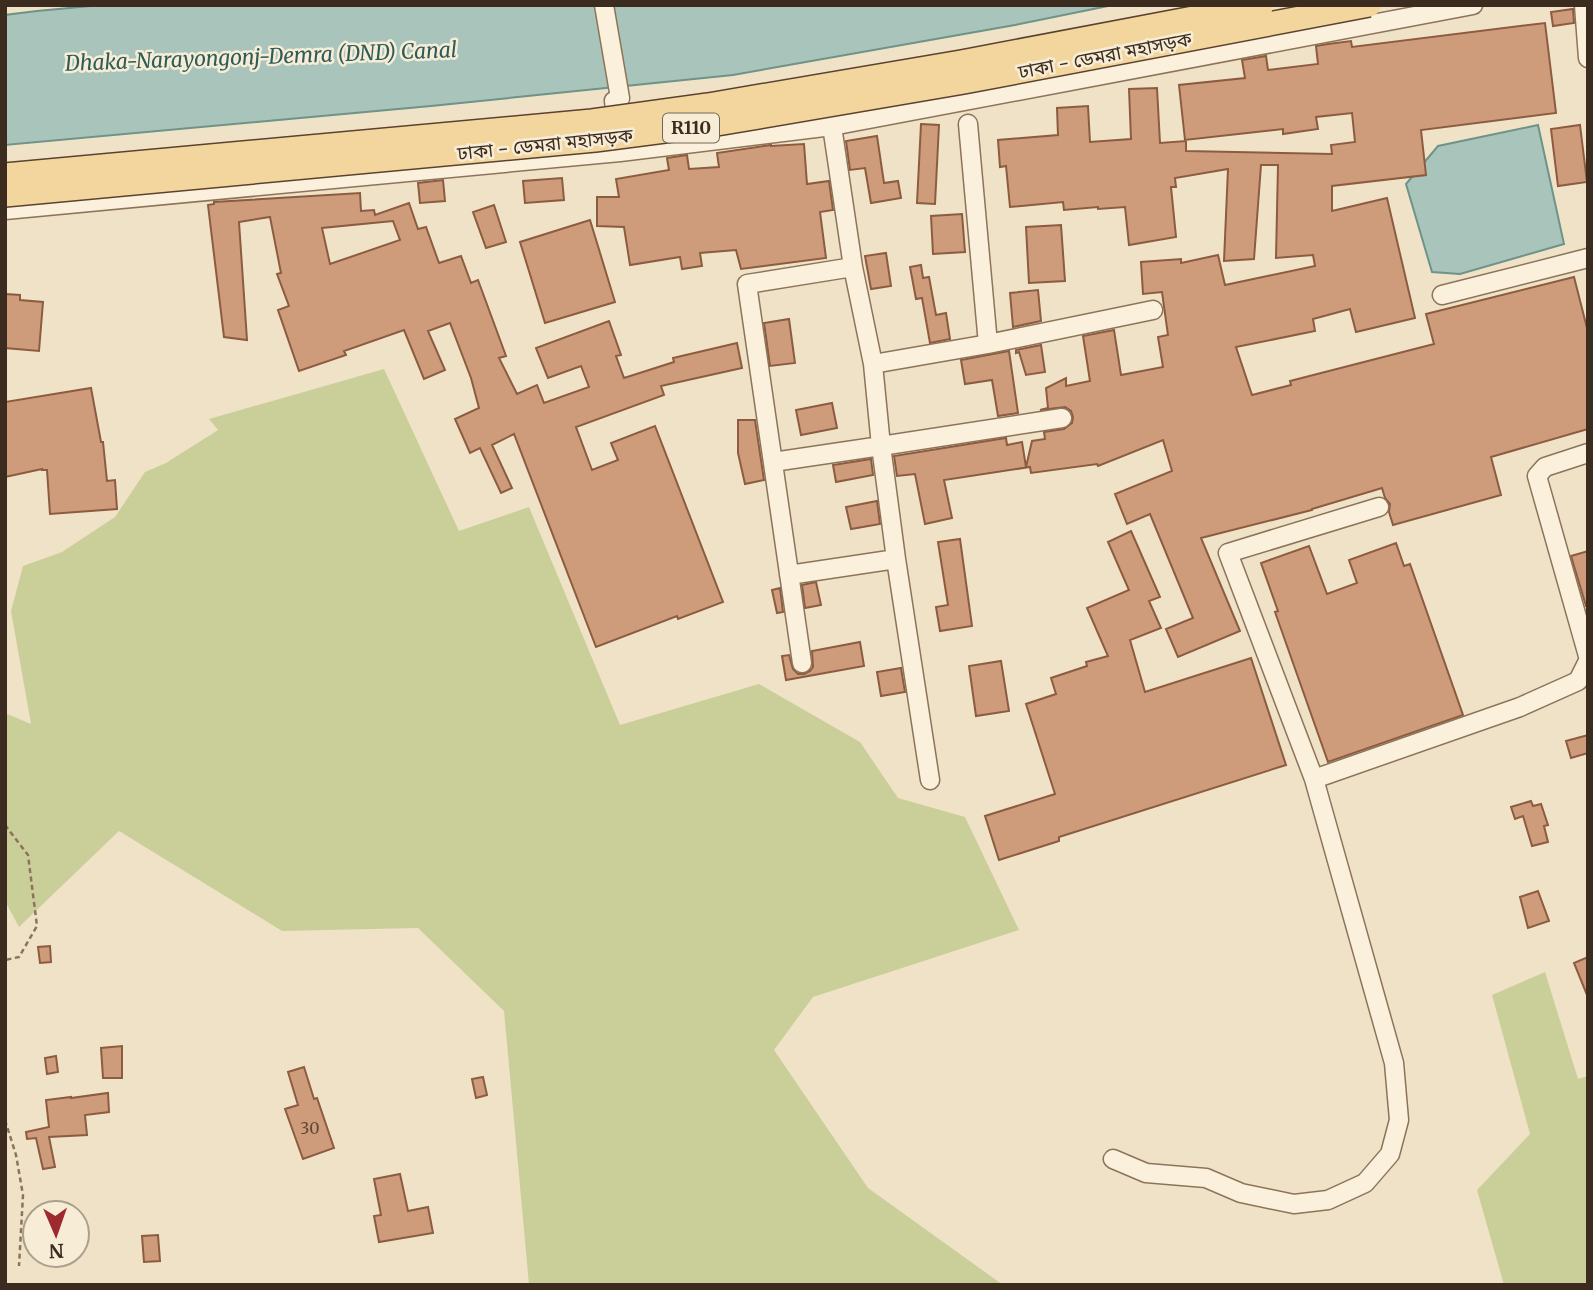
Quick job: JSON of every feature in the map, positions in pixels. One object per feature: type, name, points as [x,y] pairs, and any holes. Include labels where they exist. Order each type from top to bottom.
[{"type":"main road","name":"ঢাকা - ডেমরা মহাসড়ক","points":[[5,175],[592,121],[695,107],[961,62],[1262,5]]},
{"type":"main road","name":"ঢাকা - ডেমরা মহাসড়ক","points":[[5,195],[595,140],[711,125],[964,82],[1369,5]]},
{"type":"street","points":[[604,5],[619,94],[614,101],[627,151]]},
{"type":"street","points":[[5,210],[627,151],[832,126],[1473,5]]},
{"type":"street","points":[[1584,5],[1588,58]]},
{"type":"street","points":[[968,124],[988,344]]},
{"type":"street","points":[[832,126],[853,267],[873,363],[881,446],[930,780]]},
{"type":"street","points":[[1441,295],[1588,258]]},
{"type":"street","points":[[802,663],[747,284],[853,267]]},
{"type":"street","points":[[873,363],[988,344],[1153,310]]},
{"type":"street","points":[[773,462],[1062,418]]},
{"type":"street","points":[[1588,453],[1545,467],[1537,476],[1588,656]]},
{"type":"street","points":[[1113,1159],[1146,1173],[1206,1178],[1241,1193],[1294,1204],[1328,1200],[1365,1183],[1390,1154],[1399,1120],[1394,1063],[1314,779],[1228,553],[1379,507]]},
{"type":"street","points":[[789,575],[897,559]]},
{"type":"street","points":[[1314,779],[1520,707],[1578,681],[1588,661]]},
{"type":"path","points":[[5,825],[28,855],[37,926],[19,957],[5,960]]},
{"type":"path","points":[[5,1120],[16,1155],[23,1195],[19,1266]]},
{"type":"green space","points":[[384,369],[459,531],[529,507],[620,725],[759,684],[860,742],[898,798],[965,817],[1019,930],[813,997],[774,1050],[868,1188],[1003,1285],[529,1285],[504,1011],[418,928],[282,931],[119,831],[19,927],[5,901],[5,713],[31,724],[11,611],[23,566],[62,552],[115,517],[145,472],[166,463],[218,430],[209,419]]},
{"type":"green space","points":[[1545,972],[1578,1079],[1588,1076],[1588,1285],[1504,1285],[1477,1190],[1530,1134],[1492,995]]},
{"type":"water","name":"Dhaka-Narayongonj-Demra (DND) Canal","points":[[101,5],[1113,5],[733,75],[5,145],[5,15]]},
{"type":"water","points":[[1538,125],[1564,244],[1460,274],[1432,272],[1406,184],[1438,146]]},
{"type":"building","points":[[1573,9],[1574,23],[1553,26],[1551,12]]},
{"type":"building","points":[[1545,23],[1556,113],[1421,130],[1426,175],[1332,186],[1332,211],[1387,198],[1415,318],[1356,332],[1350,309],[1313,319],[1315,331],[1236,347],[1252,395],[1291,385],[1290,381],[1434,344],[1426,314],[1574,277],[1588,332],[1588,429],[1491,457],[1501,495],[1393,525],[1389,512],[1390,504],[1382,488],[1312,510],[1201,538],[1240,631],[1178,657],[1166,629],[1193,618],[1150,514],[1127,524],[1115,494],[1172,471],[1163,440],[1098,466],[1031,473],[1030,467],[944,480],[952,518],[925,524],[915,474],[897,476],[894,456],[1006,438],[1007,445],[1022,442],[1026,467],[1032,441],[1045,439],[1044,432],[1064,429],[1072,423],[1071,411],[1065,407],[1040,410],[1048,408],[1046,388],[1066,378],[1066,386],[1090,381],[1083,336],[1114,330],[1121,375],[1163,367],[1158,337],[1168,335],[1162,292],[1143,294],[1141,262],[1181,259],[1181,263],[1218,255],[1225,285],[1315,266],[1313,255],[1276,258],[1278,165],[1261,165],[1254,259],[1224,261],[1228,169],[1175,178],[1176,187],[1171,187],[1176,237],[1129,245],[1125,207],[1064,210],[1063,202],[1010,207],[1006,166],[1000,167],[998,140],[1058,135],[1057,108],[1088,106],[1090,142],[1131,139],[1129,89],[1157,88],[1160,143],[1186,141],[1186,151],[1332,154],[1331,145],[1355,142],[1352,113],[1316,117],[1318,129],[1283,134],[1283,129],[1185,140],[1179,85],[1245,78],[1242,60],[1266,56],[1268,70],[1318,64],[1316,46],[1351,41],[1352,47]]},
{"type":"building","points":[[921,124],[939,125],[935,204],[917,203]]},
{"type":"building","points":[[1580,125],[1587,182],[1558,186],[1551,129]]},
{"type":"building","points":[[877,136],[884,183],[898,181],[901,198],[871,203],[865,168],[850,170],[846,141]]},
{"type":"building","points":[[804,144],[807,184],[829,181],[833,210],[820,212],[826,258],[741,269],[736,250],[700,253],[702,266],[682,269],[680,257],[630,265],[624,227],[597,226],[597,197],[619,197],[616,179],[669,170],[667,158],[687,155],[689,169],[719,167],[717,153],[771,145]]},
{"type":"building","points":[[562,178],[564,200],[525,203],[523,181]]},
{"type":"building","points":[[443,180],[445,201],[420,203],[418,183]]},
{"type":"building","points":[[360,193],[361,211],[374,210],[375,215],[409,203],[418,229],[426,227],[439,263],[461,256],[471,283],[478,280],[506,356],[499,358],[517,394],[537,385],[544,403],[589,387],[581,366],[548,378],[536,348],[609,321],[621,355],[616,356],[624,378],[674,362],[673,358],[737,343],[742,368],[661,386],[664,395],[576,427],[592,470],[618,460],[611,443],[655,426],[723,602],[678,619],[677,616],[596,647],[514,434],[492,445],[512,488],[501,493],[480,448],[470,453],[455,419],[479,408],[471,378],[450,323],[428,331],[445,370],[424,379],[404,330],[344,351],[346,355],[299,371],[278,310],[289,306],[277,274],[281,273],[270,217],[239,222],[247,340],[224,337],[208,205],[214,202]],"holes":[[[393,221],[400,240],[330,264],[322,228]]]},
{"type":"building","points":[[494,205],[506,242],[486,248],[473,212]]},
{"type":"building","points":[[962,214],[965,252],[933,254],[931,216]]},
{"type":"building","points":[[590,220],[615,302],[545,323],[520,242]]},
{"type":"building","points":[[1061,225],[1065,281],[1029,283],[1026,227]]},
{"type":"building","points":[[886,253],[891,286],[871,289],[865,256]]},
{"type":"building","points":[[921,265],[923,278],[929,277],[936,315],[946,313],[950,339],[930,343],[922,298],[916,299],[910,267]]},
{"type":"building","points":[[1038,290],[1041,321],[1013,327],[1010,293]]},
{"type":"building","points":[[5,294],[20,295],[20,300],[43,302],[39,351],[5,348]]},
{"type":"building","points":[[789,319],[795,363],[770,366],[764,323]]},
{"type":"building","points":[[1041,345],[1045,372],[1026,375],[1016,350]]},
{"type":"building","points":[[1009,351],[1018,413],[998,416],[992,380],[965,384],[961,360]]},
{"type":"building","points":[[91,388],[103,442],[107,481],[115,480],[117,509],[50,514],[47,470],[5,477],[5,402]]},
{"type":"building","points":[[832,403],[837,428],[801,435],[796,410]]},
{"type":"building","points":[[738,420],[755,420],[764,480],[745,484],[738,453]]},
{"type":"building","points":[[871,459],[873,475],[836,482],[833,465]]},
{"type":"building","points":[[877,501],[880,524],[851,529],[846,507]]},
{"type":"building","points":[[1131,531],[1160,597],[1149,601],[1161,628],[1130,640],[1145,692],[1251,658],[1286,765],[1059,837],[1059,841],[999,860],[985,816],[1055,794],[1026,704],[1056,694],[1051,678],[1087,666],[1086,662],[1108,656],[1087,608],[1129,590],[1108,542]]},
{"type":"building","points":[[960,539],[972,626],[940,631],[936,607],[948,605],[938,542]]},
{"type":"building","points":[[1396,543],[1404,566],[1410,564],[1463,715],[1328,762],[1275,612],[1278,611],[1261,563],[1309,546],[1327,594],[1357,583],[1349,560]]},
{"type":"building","points":[[1588,551],[1588,606],[1586,606],[1571,556]]},
{"type":"building","points":[[816,582],[821,605],[805,608],[802,585]]},
{"type":"building","points":[[780,588],[783,612],[777,613],[772,590]]},
{"type":"building","points":[[860,642],[864,666],[786,680],[782,656],[789,655],[793,669],[798,674],[804,674],[813,667],[812,651]]},
{"type":"building","points":[[1001,661],[1009,711],[976,716],[969,666]]},
{"type":"building","points":[[901,668],[905,692],[881,696],[877,672]]},
{"type":"building","points":[[1588,735],[1588,753],[1571,758],[1566,741]]},
{"type":"building","points":[[1531,801],[1533,806],[1541,804],[1548,825],[1544,826],[1548,842],[1532,846],[1523,816],[1515,819],[1511,807]]},
{"type":"building","points":[[1538,891],[1549,921],[1528,928],[1520,897]]},
{"type":"building","points":[[50,946],[51,962],[40,963],[38,947]]},
{"type":"building","points":[[1588,957],[1588,995],[1587,995],[1574,963]]},
{"type":"building","points":[[122,1046],[122,1078],[103,1078],[101,1048]]},
{"type":"building","points":[[56,1056],[58,1072],[47,1074],[45,1058]]},
{"type":"building","points":[[304,1067],[334,1148],[303,1159],[285,1109],[298,1105],[288,1072]]},
{"type":"building","points":[[483,1077],[487,1095],[476,1098],[472,1079]]},
{"type":"building","points":[[108,1093],[109,1112],[85,1115],[87,1135],[49,1137],[55,1167],[43,1169],[36,1138],[27,1139],[26,1132],[49,1127],[46,1100]]},
{"type":"building","points":[[400,1174],[408,1211],[428,1207],[433,1233],[379,1242],[374,1216],[381,1215],[374,1179]]},
{"type":"building","points":[[158,1235],[160,1261],[144,1262],[142,1236]]}]
